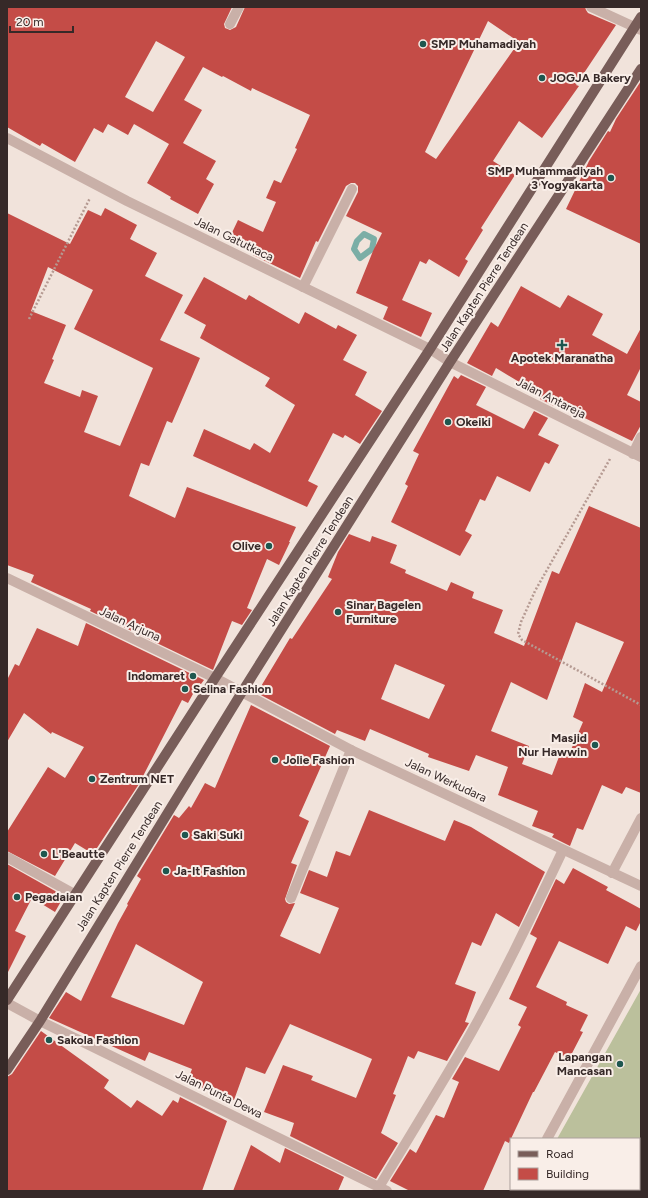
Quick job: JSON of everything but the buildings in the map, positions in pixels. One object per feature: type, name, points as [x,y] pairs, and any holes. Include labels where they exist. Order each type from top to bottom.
[{"type":"main road","name":"Jalan Kapten Pierre Tendean","points":[[7,1001],[74,894],[638,28],[641,16]]},
{"type":"main road","name":"Jalan Kapten Pierre Tendean","points":[[7,1070],[40,1021],[242,692],[450,362],[641,69]]},
{"type":"street","points":[[230,24],[239,7]]},
{"type":"street","points":[[591,7],[638,28]]},
{"type":"street","name":"Jalan Gatutkaca","points":[[7,138],[97,185],[430,349],[450,362]]},
{"type":"street","points":[[303,287],[352,189]]},
{"type":"street","name":"Jalan Antareja","points":[[450,362],[637,455]]},
{"type":"street","points":[[637,455],[641,437]]},
{"type":"street","name":"Jalan Arjuna","points":[[7,578],[242,692]]},
{"type":"street","name":"Jalan Werkudara","points":[[242,692],[351,750],[641,886]]},
{"type":"street","points":[[291,898],[351,750]]},
{"type":"street","points":[[612,873],[641,818]]},
{"type":"street","points":[[383,1189],[479,1018],[518,944],[563,850]]},
{"type":"street","points":[[7,857],[74,894]]},
{"type":"street","points":[[548,1138],[641,966]]},
{"type":"street","name":"Jalan Punta Dewa","points":[[7,1001],[40,1021],[383,1189]]},
{"type":"path","points":[[29,319],[97,185]]},
{"type":"path","points":[[618,446],[535,592],[521,622],[518,634],[522,640],[641,705]]},
{"type":"green space","name":"Lapangan Mancasan","points":[[641,989],[641,1191],[528,1191],[640,1190],[640,1138],[558,1138]]},
{"type":"waterway","points":[[364,234],[374,239],[372,249],[360,258],[354,249],[357,241],[364,234]]},
{"type":"place","name":"SMP Muhamadiyah","points":[[423,44]]},
{"type":"place","name":"JOGJA Bakery","points":[[542,78]]},
{"type":"place","name":"SMP Muhammadiyah 3 Yogyakarta","points":[[611,178]]},
{"type":"place","name":"Apotek Maranatha","points":[[562,345]]},
{"type":"place","name":"Okeiki","points":[[448,422]]},
{"type":"place","name":"Olive","points":[[269,546]]},
{"type":"place","name":"Sinar Bagelen Furniture","points":[[338,612]]},
{"type":"place","name":"Indomaret","points":[[193,676]]},
{"type":"place","name":"Selina Fashion","points":[[185,689]]},
{"type":"place","name":"Masjid Nur Hawwin","points":[[595,745]]},
{"type":"place","name":"Jolie Fashion","points":[[275,760]]},
{"type":"place","name":"Zentrum NET","points":[[92,779]]},
{"type":"place","name":"Saki Suki","points":[[185,835]]},
{"type":"place","name":"L'Beautte","points":[[44,854]]},
{"type":"place","name":"Ja-It Fashion","points":[[166,871]]},
{"type":"place","name":"Pegadaian","points":[[17,897]]},
{"type":"place","name":"Sakola Fashion","points":[[49,1040]]},
{"type":"place","name":"Lapangan Mancasan","points":[[620,1064]]}]
